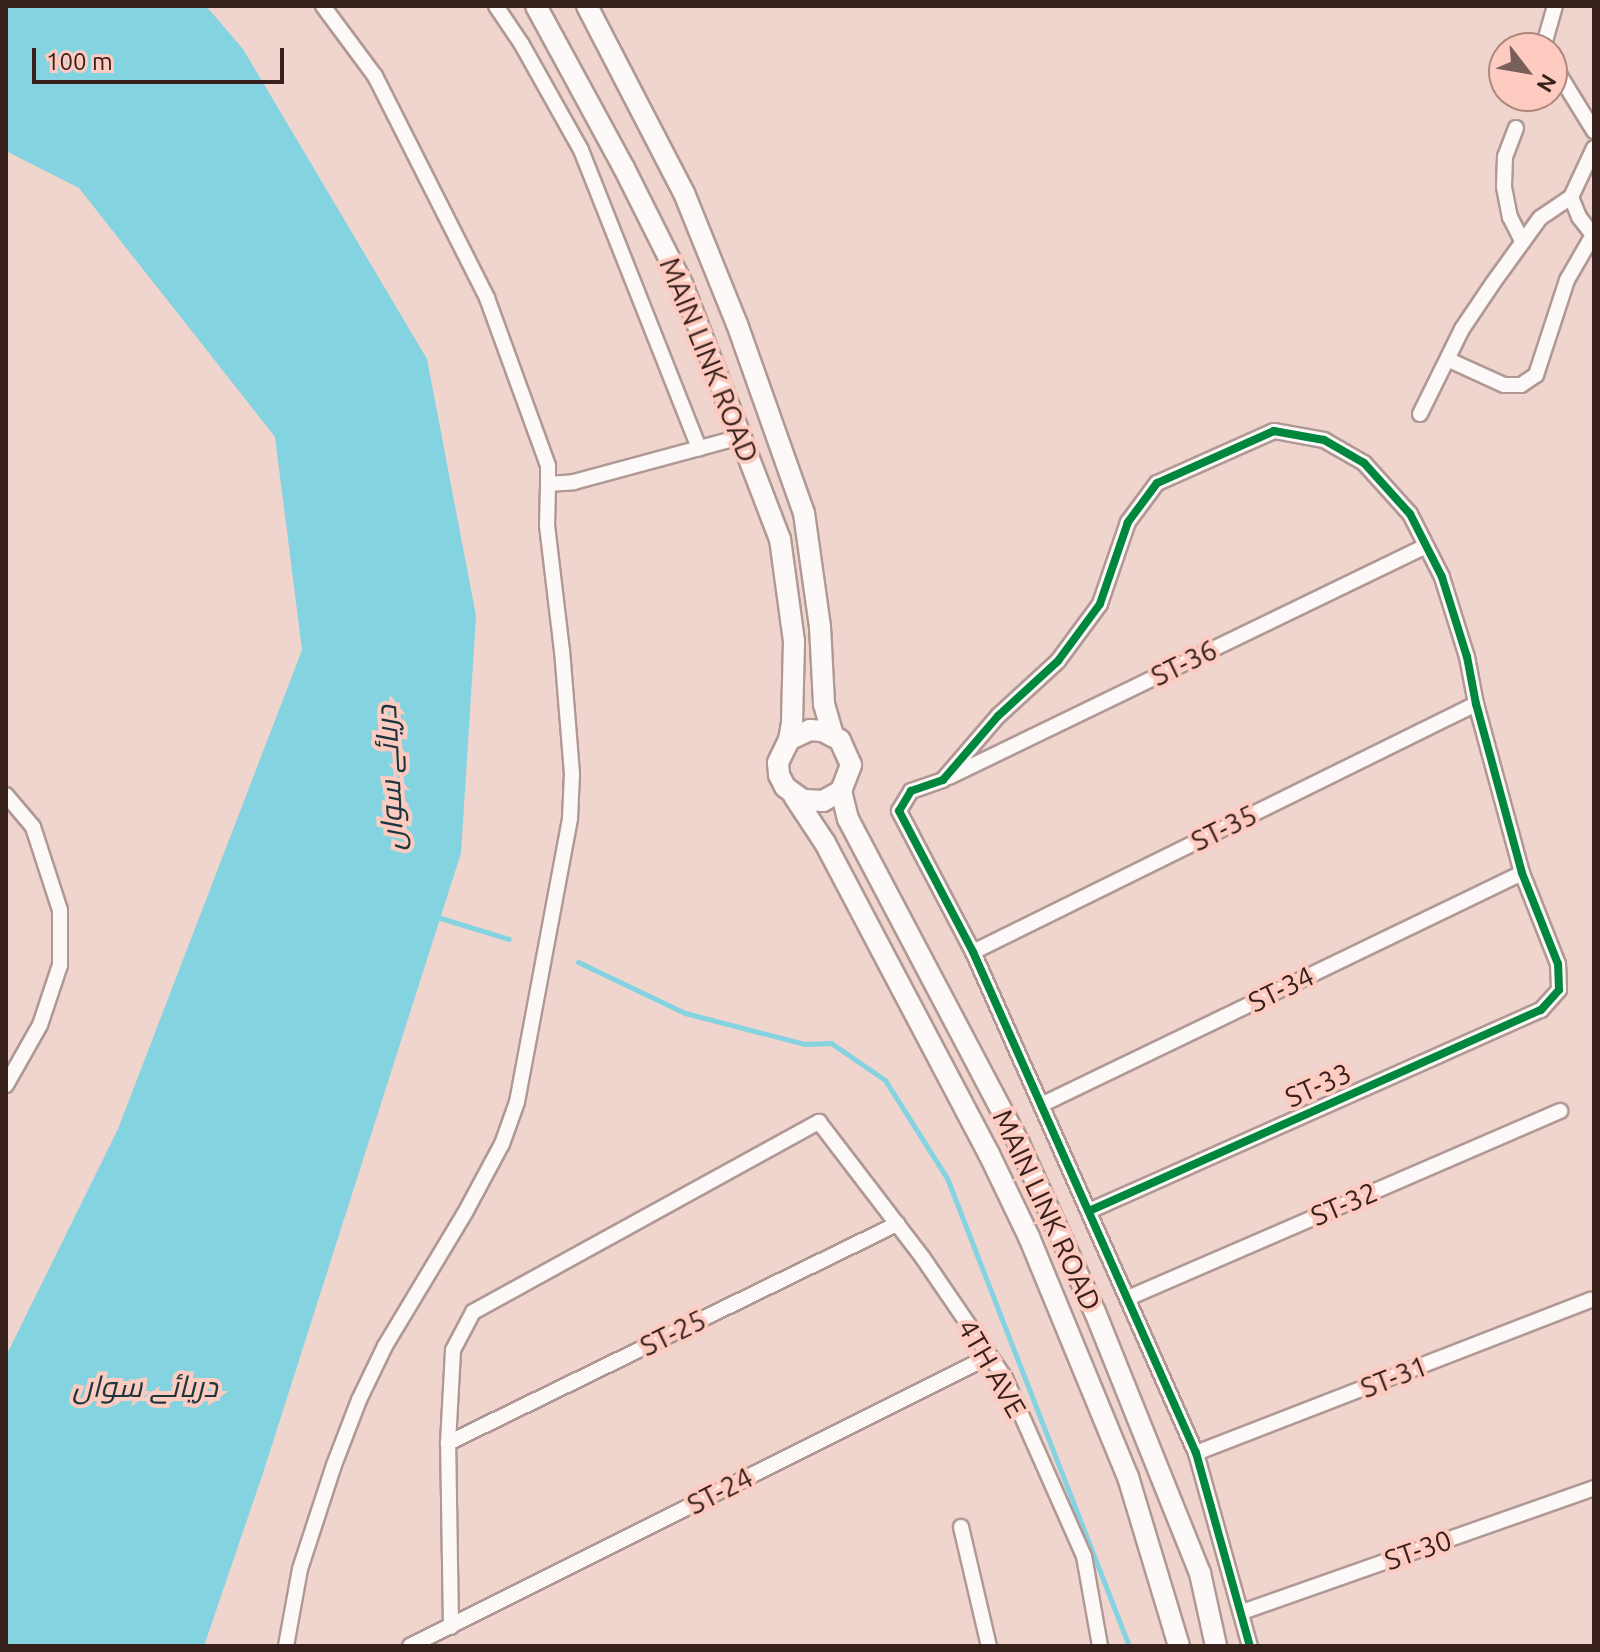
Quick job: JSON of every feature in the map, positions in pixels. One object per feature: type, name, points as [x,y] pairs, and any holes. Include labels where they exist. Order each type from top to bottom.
[{"type":"street","points":[[286,1646],[300,1569],[359,1400],[385,1346],[488,1171],[517,1102],[570,818],[572,774],[547,526],[548,466],[487,298],[375,76],[323,6]]},
{"type":"street","points":[[496,6],[521,43],[581,150],[699,448]]},
{"type":"street","name":"MAIN LINK ROAD","points":[[536,6],[624,168],[682,284],[780,539],[794,641],[789,740]]},
{"type":"street","name":"MAIN LINK ROAD","points":[[587,6],[684,193],[737,324],[804,513],[820,627],[824,704],[833,735]]},
{"type":"street","points":[[1548,32],[1555,6]]},
{"type":"street","points":[[1568,89],[1594,131]]},
{"type":"street","points":[[1516,128],[1505,157],[1504,187],[1510,217],[1523,242]]},
{"type":"street","points":[[1420,414],[1462,329],[1540,218],[1571,197],[1594,148]]},
{"type":"street","points":[[1449,360],[1504,385],[1521,385],[1536,375],[1567,280],[1594,235],[1579,217],[1571,197]]},
{"type":"street","points":[[703,336],[737,324]]},
{"type":"street","points":[[943,780],[998,716],[1058,661],[1100,604],[1128,522],[1157,483],[1274,431],[1324,440],[1364,463],[1410,514],[1424,547],[1442,577],[1467,657],[1476,704],[1522,873]]},
{"type":"street","points":[[548,484],[574,482],[741,437]]},
{"type":"street","name":"ST-36","points":[[973,952],[899,811],[911,791],[943,780],[1424,547]]},
{"type":"street","name":"ST-35","points":[[973,952],[1476,704]]},
{"type":"street","points":[[810,730],[833,735],[849,756],[850,775],[841,791],[823,801],[813,802],[793,796],[779,775],[778,763],[789,740],[810,730]]},
{"type":"street","name":"MAIN LINK ROAD","points":[[841,791],[848,819],[1019,1144],[1089,1300],[1200,1573],[1216,1646]]},
{"type":"street","points":[[6,795],[33,827],[60,910],[60,965],[40,1025],[6,1085]]},
{"type":"street","name":"MAIN LINK ROAD","points":[[793,796],[825,843],[989,1154],[1029,1237],[1128,1477],[1179,1646]]},
{"type":"street","name":"ST-33","points":[[1089,1211],[1541,1010],[1559,990],[1558,964],[1522,873]]},
{"type":"street","name":"ST-34","points":[[1041,1105],[1522,873]]},
{"type":"street","points":[[973,952],[1196,1453],[1250,1646]]},
{"type":"street","name":"ST-32","points":[[1128,1298],[1560,1111]]},
{"type":"street","name":"4TH AVE","points":[[448,1443],[453,1350],[473,1312],[819,1122],[897,1224],[1005,1378],[1084,1556],[1100,1646]]},
{"type":"street","name":"ST-25","points":[[448,1443],[897,1224]]},
{"type":"street","name":"ST-31","points":[[1196,1453],[1591,1300]]},
{"type":"street","name":"ST-24","points":[[410,1646],[990,1356]]},
{"type":"street","points":[[448,1443],[451,1627]]},
{"type":"street","name":"ST-30","points":[[1242,1612],[1594,1488]]},
{"type":"street","points":[[961,1527],[989,1646]]},
{"type":"water","name":"دریائے سواں","points":[[6,6],[206,6],[243,49],[427,359],[476,616],[461,853],[263,1473],[204,1646],[6,1646],[6,1356],[118,1129],[302,650],[275,437],[79,188],[6,151]]},
{"type":"waterway","points":[[437,917],[509,939]]},
{"type":"waterway","points":[[578,962],[685,1013],[805,1044],[831,1043],[885,1080],[947,1178],[1129,1646]]},
{"type":"cycle path","points":[[1089,1211],[1541,1010],[1559,990],[1558,964],[1522,873],[1476,704],[1467,657],[1442,577],[1410,514],[1364,463],[1324,440],[1274,431],[1157,483],[1128,522],[1100,604],[1058,661],[998,716],[943,780],[911,791],[899,811],[973,952],[1196,1453],[1250,1646]]}]
